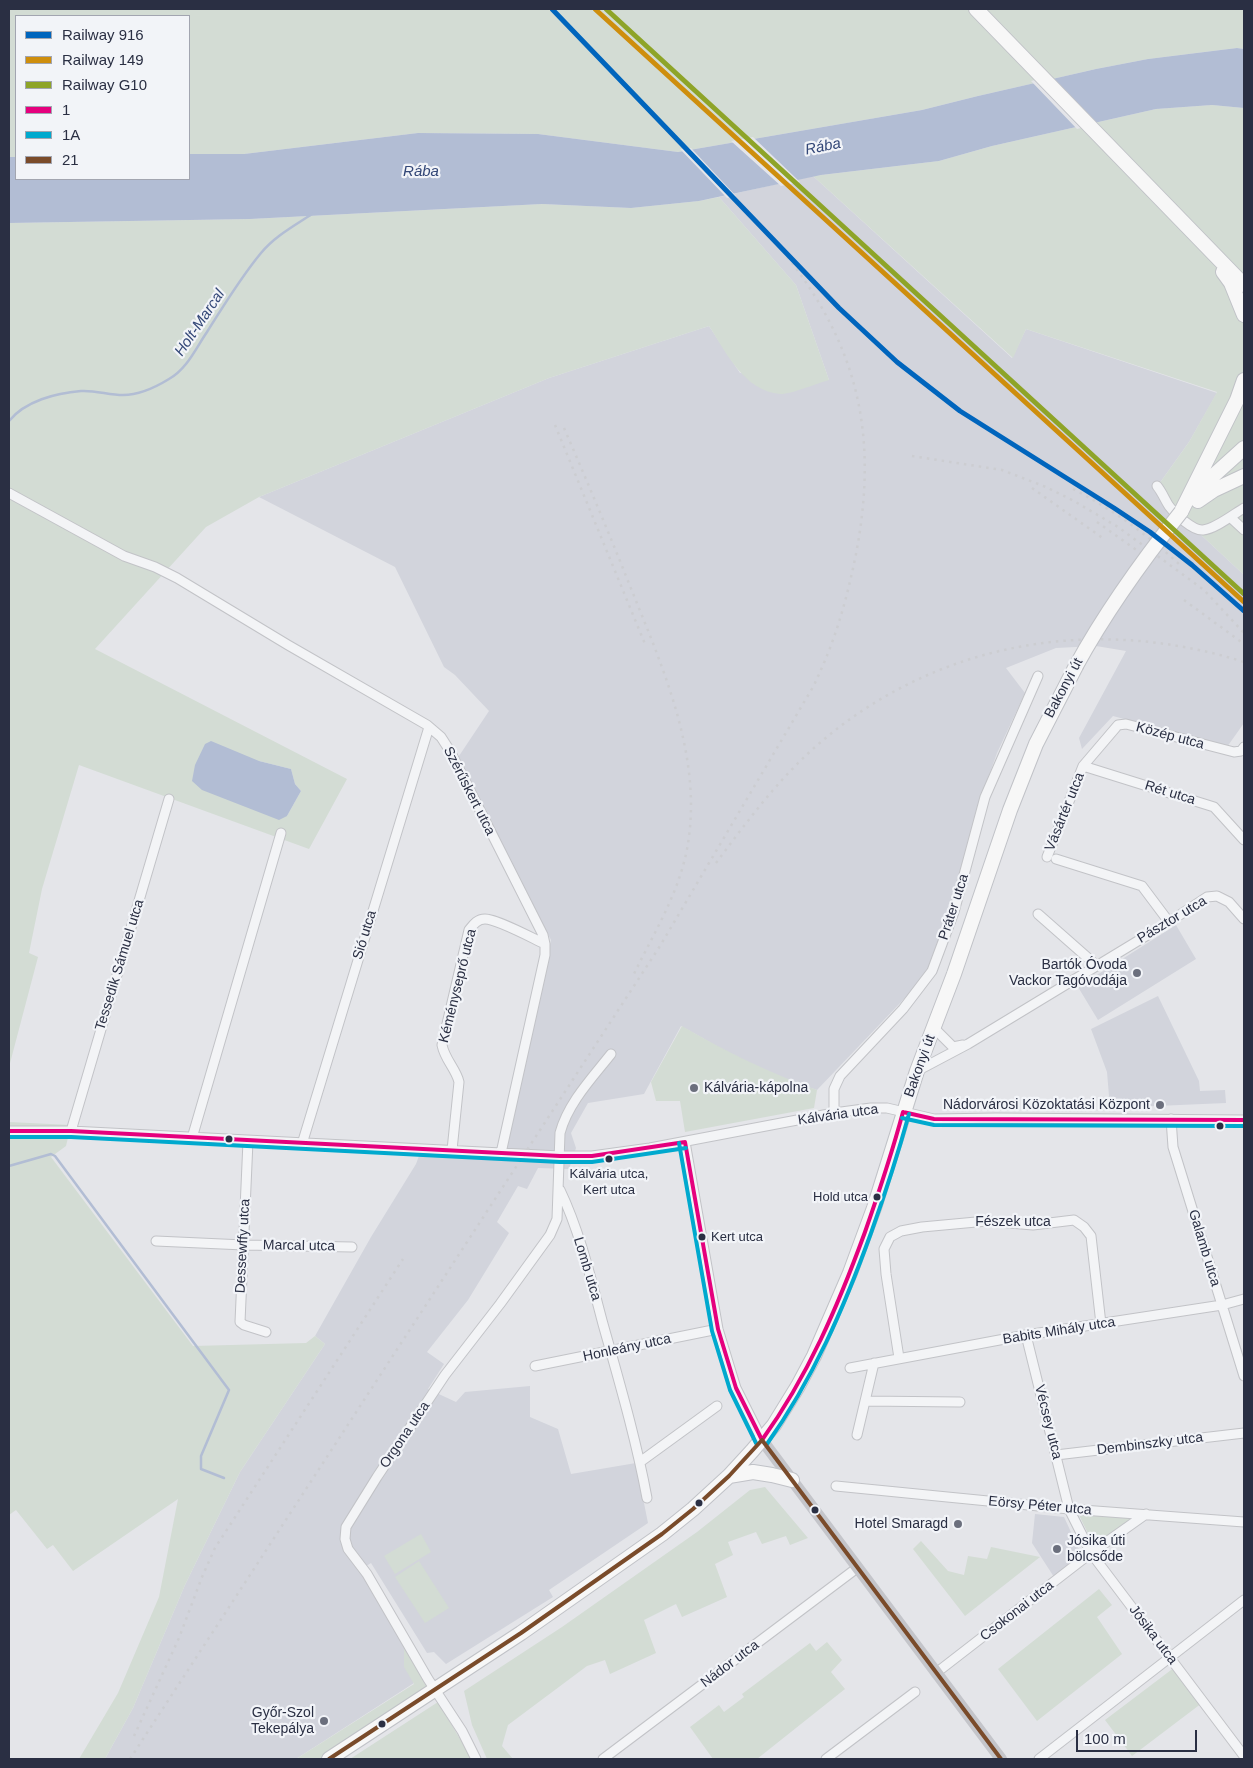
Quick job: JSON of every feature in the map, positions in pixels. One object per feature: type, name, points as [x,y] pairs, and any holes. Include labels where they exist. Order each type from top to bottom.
[{"type":"main road","points":[[976,9],[1244,285]]},
{"type":"main road","points":[[1208,248],[1231,283],[1244,315]]},
{"type":"main road","points":[[1181,512],[1237,400],[1244,380]]},
{"type":"main road","name":"Bakonyi út","points":[[329,1759],[521,1634],[662,1534],[729,1476],[774,1425],[798,1386],[828,1326],[874,1208],[917,1071],[1023,777],[1051,712],[1096,629],[1155,544],[1213,476],[1244,448]]},
{"type":"main road","points":[[1181,512],[1214,490],[1244,476]]},
{"type":"main road","points":[[729,1476],[753,1472],[792,1480]]},
{"type":"street","points":[[1157,486],[1169,505],[1192,527],[1203,530],[1216,525],[1244,508]]},
{"type":"street","name":"Szérűskert utca","points":[[9,493],[124,556],[135,558],[177,578],[429,727],[440,737],[450,751],[543,935],[545,944]]},
{"type":"street","points":[[1230,516],[1244,530]]},
{"type":"street","name":"Práter utca","points":[[834,1113],[834,1089],[840,1076],[904,1009],[932,971],[954,912],[985,797],[1038,676]]},
{"type":"street","name":"Közép utca","points":[[1083,766],[1118,725],[1126,724],[1234,752],[1241,751],[1244,747]]},
{"type":"street","name":"Sió utca","points":[[302,1144],[429,727]]},
{"type":"street","name":"Rét utca","points":[[1083,766],[1214,807],[1244,840]]},
{"type":"street","name":"Vásártér utca","points":[[1083,766],[1051,858],[1142,886],[1169,922]]},
{"type":"street","name":"Tessedik Sámuel utca","points":[[71,1131],[169,799]]},
{"type":"street","points":[[192,1138],[281,832]]},
{"type":"street","name":"Pásztor utca","points":[[917,1071],[968,1044],[1207,897],[1217,896],[1229,902],[1244,919]]},
{"type":"street","points":[[1038,914],[1097,966]]},
{"type":"street","name":"Kéményseprő utca","points":[[452,1150],[460,1082],[443,1054],[442,1045],[469,930],[474,923],[484,919],[494,921],[545,944]]},
{"type":"street","points":[[501,1153],[545,944]]},
{"type":"street","points":[[934,1028],[953,1047],[968,1044]]},
{"type":"street","points":[[558,1188],[560,1133],[563,1121],[570,1107],[611,1054]]},
{"type":"street","name":"Kálvária utca","points":[[9,1131],[71,1131],[248,1142],[452,1150],[524,1156],[560,1156],[600,1155],[685,1142],[834,1113],[871,1108],[887,1108],[934,1119],[1244,1120]]},
{"type":"street","name":"Galamb utca","points":[[1170,1119],[1174,1146],[1244,1376]]},
{"type":"street","name":"Dessewffy utca","points":[[248,1142],[240,1322],[244,1326],[266,1332]]},
{"type":"street","points":[[685,1142],[718,1329],[736,1388],[762,1440],[1001,1759]]},
{"type":"street","name":"Lomb utca","points":[[558,1188],[570,1211],[611,1352],[640,1462],[647,1498]]},
{"type":"street","name":"Orgona utca","points":[[476,1759],[462,1731],[367,1574],[348,1550],[345,1539],[346,1527],[445,1375],[500,1304],[550,1234],[557,1219],[558,1188]]},
{"type":"street","name":"Fészek utca","points":[[899,1358],[884,1249],[890,1238],[901,1231],[922,1227],[987,1221],[1032,1225],[1074,1220],[1084,1227],[1091,1236],[1102,1324]]},
{"type":"street","name":"Marcal utca","points":[[156,1241],[352,1247]]},
{"type":"street","name":"Babits Mihály utca","points":[[850,1368],[1026,1335],[1222,1305],[1244,1299]]},
{"type":"street","name":"Honleány utca","points":[[535,1366],[718,1329]]},
{"type":"street","name":"Vécsey utca","points":[[1026,1335],[1069,1510]]},
{"type":"street","points":[[857,1435],[874,1363]]},
{"type":"street","points":[[865,1402],[960,1402]]},
{"type":"street","points":[[640,1462],[717,1406]]},
{"type":"street","name":"Dembinszky utca","points":[[1056,1455],[1244,1433]]},
{"type":"street","name":"Eörsy Péter utca","points":[[836,1486],[1069,1510],[1244,1522]]},
{"type":"street","name":"Jósika utca","points":[[1069,1510],[1092,1553],[1244,1756]]},
{"type":"street","name":"Csokonai utca","points":[[936,1673],[1092,1553],[1146,1514]]},
{"type":"street","name":"Nádor utca","points":[[602,1759],[857,1568]]},
{"type":"street","points":[[1039,1759],[1244,1600]]},
{"type":"street","points":[[826,1759],[914,1692]]},
{"type":"shaded area","points":[[9,9],[1244,9],[1244,49],[1237,48],[1148,59],[1096,69],[922,110],[678,152],[538,134],[418,133],[244,154],[190,154],[190,15],[15,15],[15,157],[9,157]]},
{"type":"shaded area","points":[[1212,105],[1244,108],[1244,575],[1154,491],[1189,442],[1217,392],[1026,329],[1013,358],[813,176],[939,161],[992,146],[1156,109]]},
{"type":"shaded area","points":[[813,176],[1012,358],[1026,329],[1217,393],[1189,442],[1154,491],[1244,575],[1244,723],[1227,747],[1113,716],[1082,749],[1079,738],[1126,651],[1096,646],[1056,648],[1006,668],[1025,693],[997,753],[983,792],[941,944],[923,979],[817,1090],[781,1078],[729,1053],[681,1026],[644,1094],[588,1103],[571,1133],[576,1148],[569,1169],[538,1168],[527,1189],[518,1186],[497,1222],[509,1233],[468,1300],[427,1352],[444,1364],[428,1389],[456,1402],[465,1392],[530,1386],[530,1417],[558,1429],[571,1474],[636,1463],[648,1523],[549,1590],[553,1597],[446,1664],[434,1652],[427,1653],[371,1563],[360,1570],[404,1641],[414,1683],[296,1759],[105,1759],[133,1708],[185,1585],[240,1472],[325,1344],[315,1336],[371,1237],[416,1164],[423,1145],[506,1148],[551,940],[457,759],[489,711],[455,675],[444,667],[395,567],[259,497],[549,378],[709,326],[740,373],[829,380],[796,285],[719,197]]},
{"type":"shaded area","points":[[719,197],[796,285],[829,380],[784,394],[767,391],[756,386],[737,369],[709,326],[549,378],[259,497],[206,527],[95,649],[347,779],[309,849],[79,765],[42,889],[29,953],[38,957],[9,1067],[9,223],[250,219],[542,204],[631,208]],"holes":[[[259,761],[291,769],[295,784],[301,791],[287,816]]]},
{"type":"shaded area","name":"Bartók Óvoda Vackor Tagóvodája","points":[[1176,925],[1196,959],[1098,1020],[1078,987]]},
{"type":"shaded area","name":"Nádorvárosi Közoktatási Központ","points":[[1158,996],[1199,1081],[1200,1091],[1225,1090],[1226,1103],[1110,1108],[1107,1072],[1091,1029]]},
{"type":"shaded area","points":[[682,1026],[748,1061],[817,1090],[814,1108],[685,1132],[680,1101],[656,1101],[651,1082]]},
{"type":"shaded area","points":[[9,1122],[71,1125],[66,1146],[51,1157],[193,1346],[306,1343],[315,1336],[325,1344],[240,1472],[185,1585],[133,1708],[105,1759],[79,1759],[118,1693],[159,1597],[178,1499],[73,1571],[53,1545],[47,1549],[16,1510],[9,1515]]},
{"type":"shaded area","points":[[765,1487],[808,1538],[790,1545],[786,1536],[762,1544],[756,1532],[728,1542],[733,1555],[715,1564],[727,1597],[682,1617],[676,1604],[644,1620],[656,1653],[610,1674],[605,1660],[587,1666],[508,1725],[502,1746],[513,1759],[487,1759],[472,1725],[464,1691],[562,1627],[697,1532],[750,1490]]},
{"type":"shaded area","name":"Jósika úti bölcsőde","points":[[1035,1514],[1064,1517],[1082,1556],[1054,1577],[1032,1543]]},
{"type":"shaded area","points":[[1079,1515],[1135,1517],[1094,1546]]},
{"type":"shaded area","points":[[421,1534],[431,1552],[395,1574],[384,1556]]},
{"type":"shaded area","points":[[921,1541],[948,1571],[964,1575],[968,1556],[987,1559],[991,1547],[1040,1557],[965,1616],[913,1549]]},
{"type":"shaded area","points":[[419,1561],[449,1608],[425,1623],[395,1577]]},
{"type":"shaded area","points":[[1099,1589],[1112,1605],[1097,1617],[1122,1654],[1037,1721],[998,1669]]},
{"type":"shaded area","points":[[404,1641],[413,1663],[430,1689],[327,1759],[296,1759],[414,1684],[404,1667]]},
{"type":"shaded area","points":[[827,1642],[842,1660],[831,1672],[845,1689],[757,1759],[713,1759],[690,1727],[719,1705],[724,1712],[744,1697],[742,1694],[810,1643],[816,1651]]},
{"type":"shaded area","points":[[1175,1667],[1202,1703],[1132,1756],[1105,1720]]},
{"type":"shaded area","points":[[438,1702],[472,1759],[350,1759]]},
{"type":"water","name":"Rába","points":[[1237,48],[1244,49],[1244,108],[1212,105],[1156,109],[992,146],[939,161],[821,175],[699,201],[631,208],[542,204],[250,219],[9,223],[9,157],[15,157],[15,180],[190,180],[190,154],[244,154],[418,133],[538,134],[678,152],[922,110],[1096,69],[1148,59]]},
{"type":"water","points":[[211,741],[259,761],[291,769],[295,784],[301,791],[287,816],[279,820],[202,790],[192,781],[195,765],[205,744]]},
{"type":"pier","points":[[1051,76],[1097,124],[1077,129],[1031,81]]},
{"type":"pier","points":[[753,137],[800,182],[781,186],[731,141]]},
{"type":"pier","points":[[691,148],[736,196],[727,198],[680,149]]},
{"type":"waterway","name":"Holt-Marcal","points":[[9,421],[23,408],[51,396],[81,391],[118,395],[135,394],[153,388],[175,375],[191,358],[233,291],[266,247],[312,214]]},
{"type":"waterway","points":[[9,1166],[51,1154],[55,1156],[229,1390],[201,1456],[201,1469],[224,1478]]},
{"type":"railway","points":[[130,1759],[660,946],[813,687],[828,654],[848,589],[856,554],[863,507],[865,462],[861,420],[853,380],[839,342],[820,304],[795,267],[765,230]]},
{"type":"railway","points":[[555,425],[645,644]]},
{"type":"railway","points":[[564,428],[614,546],[667,682],[685,748],[690,781],[691,815],[683,866],[664,915],[632,978]]},
{"type":"railway","points":[[912,456],[1002,470],[1046,487],[1074,501],[1118,527],[1204,590],[1244,633]]},
{"type":"railway","points":[[1032,488],[1104,539]]},
{"type":"railway","points":[[1073,489],[1129,523],[1180,565]]},
{"type":"railway","points":[[1097,522],[1142,554]]},
{"type":"railway","points":[[1184,600],[1244,644]]},
{"type":"railway","points":[[716,863],[774,789],[814,748],[860,712],[910,683],[963,662],[1017,647],[1073,640],[1130,640],[1187,648],[1244,662]]},
{"type":"railway","points":[[134,1736],[179,1638],[215,1548],[403,1259]]},
{"type":"rail line","name":"916","points":[[552,9],[839,308],[897,362],[960,411],[1150,532],[1192,565],[1244,611]]},
{"type":"rail line","name":"149","points":[[595,9],[1244,602]]},
{"type":"rail line","name":"G10","points":[[606,9],[1244,594]]},
{"type":"transit line","name":"1","points":[[903,1112],[934,1119],[1244,1120]]},
{"type":"transit line","name":"1","points":[[762,1440],[779,1416],[808,1366],[833,1313],[865,1232],[903,1112]]},
{"type":"transit line","name":"1A","points":[[767,1444],[799,1394],[838,1316],[861,1261],[896,1159],[909,1114]]},
{"type":"transit line","name":"1A","points":[[902,1118],[934,1125],[1244,1126]]},
{"type":"transit line","name":"1","points":[[9,1131],[71,1131],[560,1156],[592,1156],[685,1142]]},
{"type":"transit line","name":"1A","points":[[9,1137],[71,1137],[560,1162],[592,1162],[686,1148]]},
{"type":"transit line","name":"1","points":[[685,1142],[718,1329],[736,1388],[762,1440]]},
{"type":"transit line","name":"1A","points":[[679,1143],[712,1331],[730,1390],[756,1443]]},
{"type":"transit line","name":"21","points":[[762,1440],[1001,1759]]},
{"type":"transit line","name":"21","points":[[329,1759],[521,1633],[662,1534],[729,1476],[762,1440]]},
{"type":"place","name":"Bartók Óvoda Vackor Tagóvodája","points":[[1137,973]]},
{"type":"place","name":"Kálvária-kápolna","points":[[694,1088]]},
{"type":"place","name":"Nádorvárosi Közoktatási Központ","points":[[1160,1105]]},
{"type":"place","name":"Kálvária utca, Kert utca","points":[[609,1159]]},
{"type":"place","name":"Hold utca","points":[[877,1197]]},
{"type":"place","name":"Kert utca","points":[[702,1237]]},
{"type":"place","name":"Hotel Smaragd","points":[[958,1524]]},
{"type":"place","name":"Jósika úti bölcsőde","points":[[1057,1549]]},
{"type":"place","name":"Győr-Szol Tekepálya","points":[[324,1721]]}]
